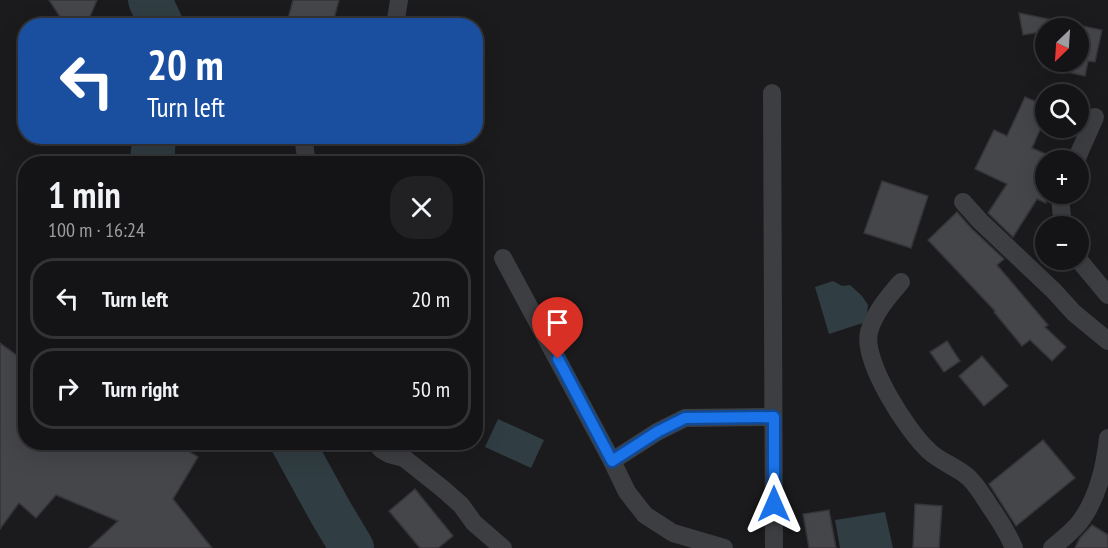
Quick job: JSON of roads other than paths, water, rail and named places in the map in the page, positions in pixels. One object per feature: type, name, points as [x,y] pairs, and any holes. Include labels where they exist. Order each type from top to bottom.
[{"type":"street","points":[[396,18],[399,0]]},
{"type":"street","points":[[772,93],[774,548]]},
{"type":"street","points":[[1080,150],[1095,117]]},
{"type":"street","points":[[963,202],[1074,313],[1108,341]]},
{"type":"street","points":[[503,258],[627,492],[645,515],[673,533],[724,548]]},
{"type":"street","points":[[1087,270],[1108,295]]},
{"type":"street","points":[[901,282],[887,299],[872,324],[868,334],[870,356],[888,394],[914,435],[937,459],[969,478],[1005,528],[1014,548]]},
{"type":"street","points":[[612,461],[657,432],[685,418],[774,417]]},
{"type":"street","points":[[1052,548],[1082,520],[1102,474],[1108,438]]},
{"type":"street","points":[[382,450],[404,458],[443,489],[462,505],[474,523],[503,548]]},
{"type":"waterway","points":[[150,0],[158,18]]},
{"type":"waterway","points":[[153,144],[153,156]]},
{"type":"waterway","points":[[296,450],[352,548]]}]
